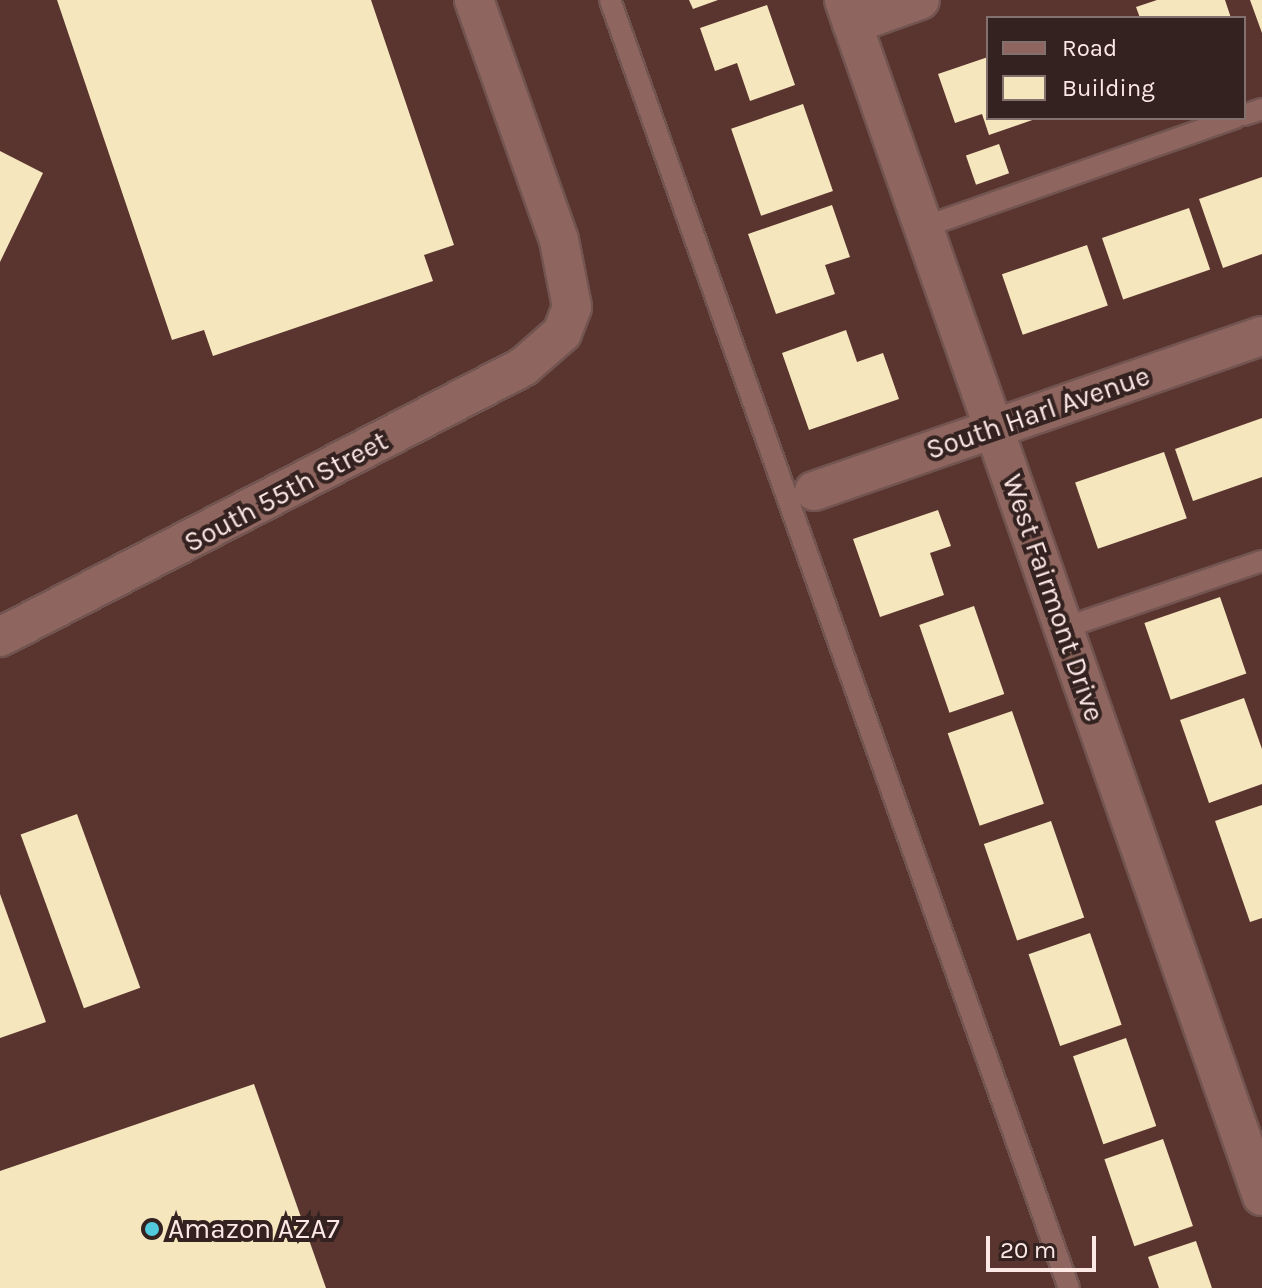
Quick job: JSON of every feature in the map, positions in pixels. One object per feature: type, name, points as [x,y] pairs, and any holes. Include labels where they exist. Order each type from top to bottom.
[{"type":"street","name":"South 55th Street","points":[[0,637],[523,367],[562,333],[572,307],[559,240],[474,0]]},
{"type":"street","points":[[848,12],[920,0]]},
{"type":"street","name":"West Fairmont Drive","points":[[848,12],[1262,1196]]},
{"type":"street","name":"South Harl Avenue","points":[[814,491],[1262,336]]},
{"type":"lane","points":[[610,0],[1069,1288]]},
{"type":"lane","points":[[924,227],[1229,120]]},
{"type":"lane","points":[[1064,628],[1262,561]]},
{"type":"building","points":[[57,0],[371,0],[454,245],[424,255],[433,281],[213,356],[204,330],[172,340]]},
{"type":"building","points":[[689,0],[718,0],[693,9]]},
{"type":"building","points":[[1157,0],[1225,0],[1230,16],[1139,16],[1136,7]]},
{"type":"building","points":[[1250,0],[1262,0],[1262,33]]},
{"type":"building","points":[[767,5],[795,85],[750,101],[737,63],[715,71],[700,28]]},
{"type":"building","points":[[986,58],[986,120],[1032,120],[989,135],[982,114],[955,123],[938,74]]},
{"type":"building","points":[[803,104],[833,191],[761,216],[731,129]]},
{"type":"building","points":[[999,144],[1009,173],[976,185],[966,155]]},
{"type":"building","points":[[0,151],[43,173],[0,262]]},
{"type":"building","points":[[1262,177],[1262,254],[1223,268],[1199,199]]},
{"type":"building","points":[[832,205],[850,257],[825,265],[835,294],[776,314],[748,234]]},
{"type":"building","points":[[1189,208],[1210,269],[1123,299],[1102,238]]},
{"type":"building","points":[[1087,245],[1108,306],[1023,335],[1002,274]]},
{"type":"building","points":[[846,330],[857,362],[883,353],[899,399],[809,430],[782,353]]},
{"type":"building","points":[[1262,418],[1262,477],[1193,501],[1175,449]]},
{"type":"building","points":[[1164,452],[1187,518],[1098,549],[1075,483]]},
{"type":"building","points":[[938,510],[951,546],[930,553],[944,595],[880,617],[853,539]]},
{"type":"building","points":[[1220,597],[1246,674],[1171,700],[1144,623]]},
{"type":"building","points":[[974,606],[1004,694],[949,713],[919,625]]},
{"type":"building","points":[[1244,698],[1262,749],[1262,784],[1209,803],[1180,720]]},
{"type":"building","points":[[1012,711],[1044,804],[980,826],[948,733]]},
{"type":"building","points":[[1262,805],[1262,918],[1250,922],[1215,821]]},
{"type":"building","points":[[77,814],[140,988],[84,1008],[21,835]]},
{"type":"building","points":[[1051,821],[1084,917],[1017,941],[984,844]]},
{"type":"building","points":[[0,894],[46,1022],[0,1038]]},
{"type":"building","points":[[1090,933],[1122,1025],[1060,1046],[1029,954]]},
{"type":"building","points":[[1126,1038],[1156,1126],[1103,1144],[1073,1056]]},
{"type":"building","name":"Amazon AZA7","points":[[254,1084],[326,1288],[0,1288],[0,1171]]},
{"type":"building","points":[[1163,1139],[1193,1226],[1134,1246],[1104,1159]]},
{"type":"building","points":[[1196,1241],[1212,1288],[1159,1288],[1148,1257]]},
{"type":"place","name":"Amazon AZA7","points":[[152,1229]]}]
